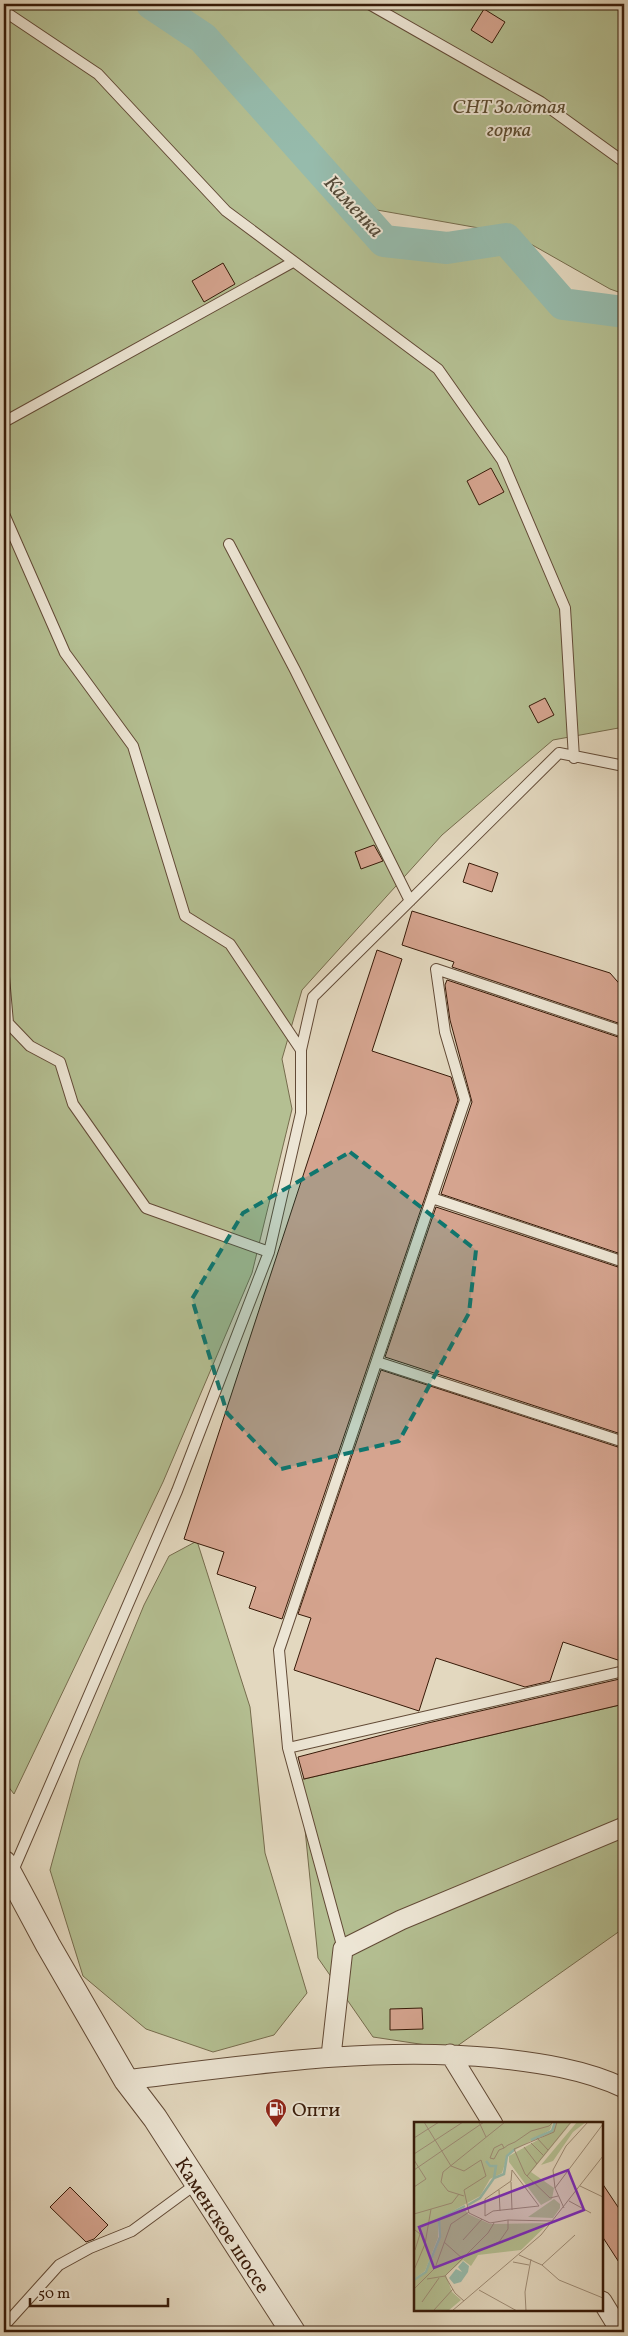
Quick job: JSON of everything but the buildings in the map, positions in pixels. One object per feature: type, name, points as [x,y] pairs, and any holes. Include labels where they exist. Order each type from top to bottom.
[{"type":"street","points":[[331,2056],[343,1949],[401,1920],[624,1827]]},
{"type":"street","name":"Каменское шоссе","points":[[7,1870],[126,2080],[155,2118],[293,2332]]},
{"type":"street","points":[[126,2080],[331,2056],[450,2054],[542,2063],[606,2080],[624,2088]]},
{"type":"street","points":[[450,2054],[492,2122]]},
{"type":"street","points":[[603,2303],[621,2332]]},
{"type":"lane","points":[[369,4],[541,102],[624,162]]},
{"type":"lane","points":[[4,11],[98,74],[226,211],[438,369],[502,460],[564,608],[574,758]]},
{"type":"lane","points":[[4,422],[293,262]]},
{"type":"lane","points":[[4,514],[65,653],[133,746],[185,916],[230,944],[301,1050]]},
{"type":"lane","points":[[229,544],[295,670],[410,901]]},
{"type":"lane","points":[[7,1870],[177,1491],[269,1252],[301,1113],[301,1050],[313,998],[559,753],[574,758],[624,766]]},
{"type":"lane","points":[[343,1949],[288,1748],[279,1650],[465,1100],[445,1032],[436,969],[624,1032]]},
{"type":"lane","points":[[4,977],[8,1023],[30,1046],[60,1062],[73,1104],[146,1208],[269,1252]]},
{"type":"lane","points":[[432,1198],[624,1262]]},
{"type":"lane","points":[[376,1362],[624,1442]]},
{"type":"lane","points":[[288,1748],[624,1671]]},
{"type":"lane","points":[[4,2326],[59,2265],[90,2248],[132,2231],[196,2184]]},
{"type":"highlighted area","points":[[350,1152],[476,1250],[469,1313],[399,1441],[281,1469],[227,1413],[192,1299],[243,1213]]},
{"type":"green space","points":[[4,4],[137,4],[200,45],[283,143],[378,246],[450,258],[504,249],[564,314],[624,320],[624,727],[553,740],[442,835],[302,990],[282,1059],[292,1109],[252,1273],[163,1482],[14,1794],[4,1781]]},
{"type":"green space","name":"СНТ Золотая горка","points":[[172,4],[624,4],[624,294],[610,289],[513,234],[377,210],[213,34]]},
{"type":"green space","points":[[197,1541],[250,1707],[265,1853],[307,1993],[274,2035],[213,2052],[146,2029],[83,1976],[50,1870],[80,1760],[144,1605],[169,1556]]},
{"type":"green space","points":[[624,1704],[624,1928],[453,2049],[373,2037],[318,1958],[300,1780]]},
{"type":"waterway","name":"Каменка","points":[[152,4],[203,38],[384,241],[447,248],[506,239],[563,304],[624,312]]},
{"type":"place","name":"Опти","points":[[276,2128]]}]
